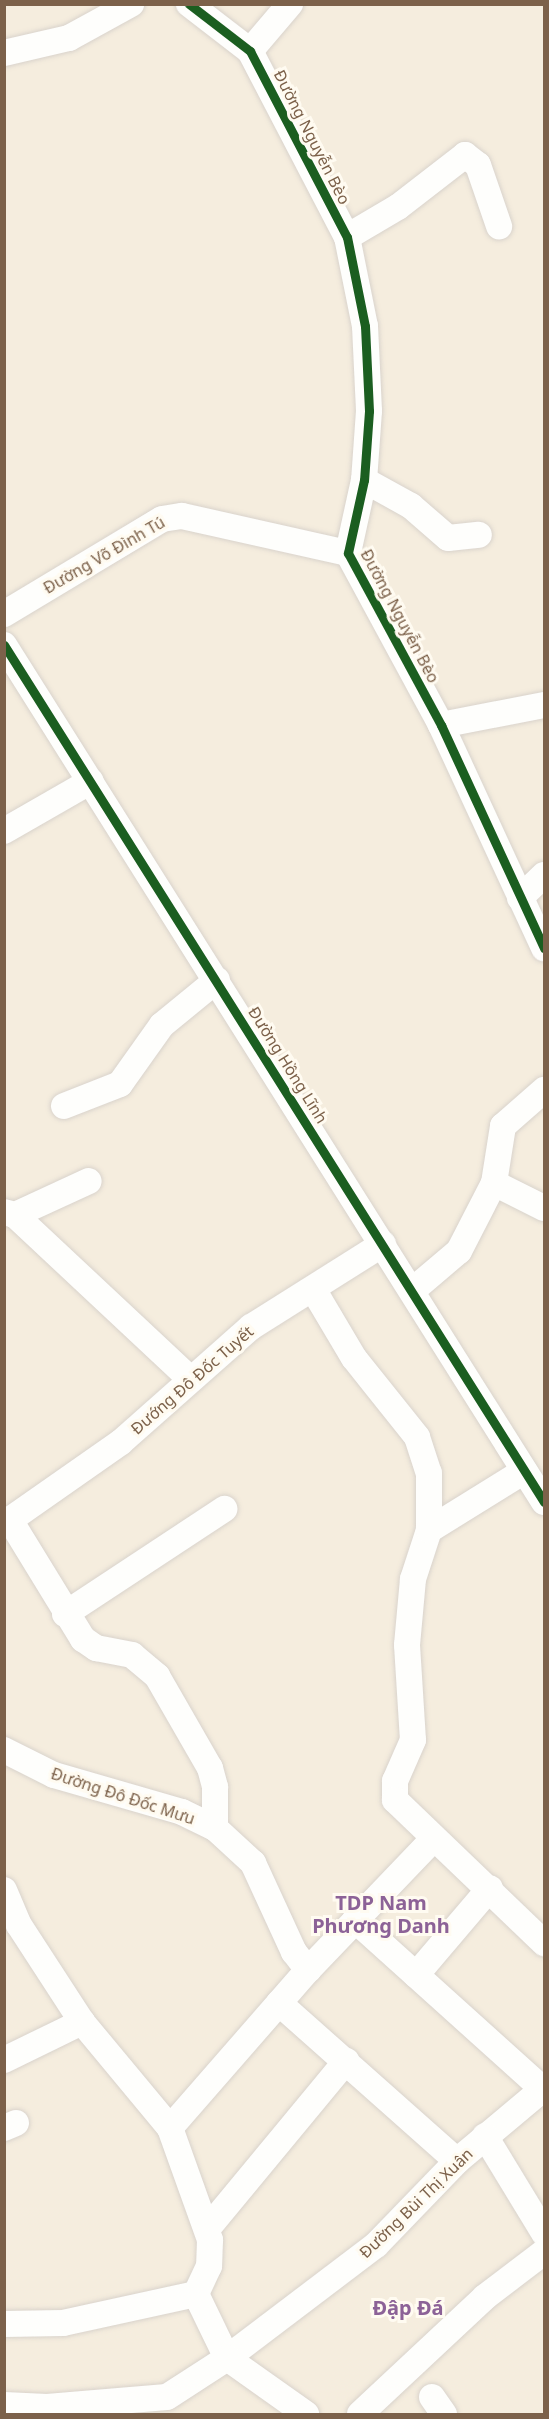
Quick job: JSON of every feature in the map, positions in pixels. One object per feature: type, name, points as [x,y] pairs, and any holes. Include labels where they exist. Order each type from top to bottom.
[{"type":"street","points":[[4,52],[69,38],[131,4]]},
{"type":"street","name":"Đường Nguyễn Bèo","points":[[189,4],[250,51],[347,237],[366,326],[369,411],[364,480],[348,553],[441,725],[544,948]]},
{"type":"street","points":[[250,51],[290,4]]},
{"type":"street","points":[[347,237],[398,207],[465,155],[478,165],[499,226]]},
{"type":"street","points":[[364,480],[406,502],[448,538],[479,535]]},
{"type":"street","name":"Đường Võ Đình Tú","points":[[4,614],[162,519],[182,516],[348,553]]},
{"type":"street","name":"Đường Hồng Lĩnh","points":[[4,645],[383,1244],[537,1482]]},
{"type":"street","points":[[441,725],[544,705]]},
{"type":"street","points":[[4,831],[91,781]]},
{"type":"street","points":[[520,898],[544,875]]},
{"type":"street","points":[[64,1106],[120,1084],[162,1025],[217,980]]},
{"type":"street","points":[[413,1290],[459,1251],[494,1183],[503,1126],[544,1090]]},
{"type":"street","points":[[89,1181],[10,1214],[190,1379]]},
{"type":"street","points":[[494,1183],[544,1208]]},
{"type":"street","name":"Đướng Đô Đốc Tuyết","points":[[7,1522],[121,1442],[251,1327],[383,1244]]},
{"type":"street","points":[[313,1289],[354,1358],[417,1437],[429,1473],[429,1530],[410,1597],[413,1740],[392,1792],[399,1808],[490,1888],[544,1943]]},
{"type":"street","points":[[429,1530],[537,1482]]},
{"type":"street","points":[[65,1614],[224,1509]]},
{"type":"street","points":[[7,1522],[65,1614],[96,1648],[132,1656],[157,1676],[210,1768],[214,1828]]},
{"type":"street","name":"Đường Đô Đốc Mưu","points":[[4,1750],[54,1775],[183,1812],[214,1828],[253,1863],[294,1952],[308,1970]]},
{"type":"street","points":[[170,2128],[308,1970],[434,1838]]},
{"type":"street","points":[[416,1975],[490,1888]]},
{"type":"street","points":[[7,1906],[82,2022],[170,2128],[208,2228],[209,2266],[196,2294]]},
{"type":"street","points":[[355,1920],[544,2088]]},
{"type":"street","points":[[279,2003],[457,2161]]},
{"type":"street","points":[[4,2060],[82,2022]]},
{"type":"street","points":[[208,2228],[346,2061]]},
{"type":"street","name":"Đường Bùi Thị Xuân","points":[[140,2415],[227,2358],[376,2245],[457,2161],[544,2088]]},
{"type":"street","points":[[485,2136],[544,2233]]},
{"type":"street","points":[[360,2415],[485,2297],[544,2252]]},
{"type":"street","points":[[196,2294],[227,2358],[306,2415]]},
{"type":"street","points":[[4,2324],[63,2323],[196,2294]]},
{"type":"street","points":[[4,2405],[47,2407],[167,2397]]},
{"type":"shaded area","points":[[5,5],[544,5],[544,2414],[5,2414]]},
{"type":"cycle path","points":[[189,4],[250,51],[347,237],[365,326],[369,411],[364,480],[348,553],[441,725],[544,948]]},
{"type":"cycle path","points":[[4,645],[544,1502]]},
{"type":"district","name":"TDP Nam Phương Danh","points":[[381,1914]]},
{"type":"district","name":"Đập Đá","points":[[408,2307]]}]
